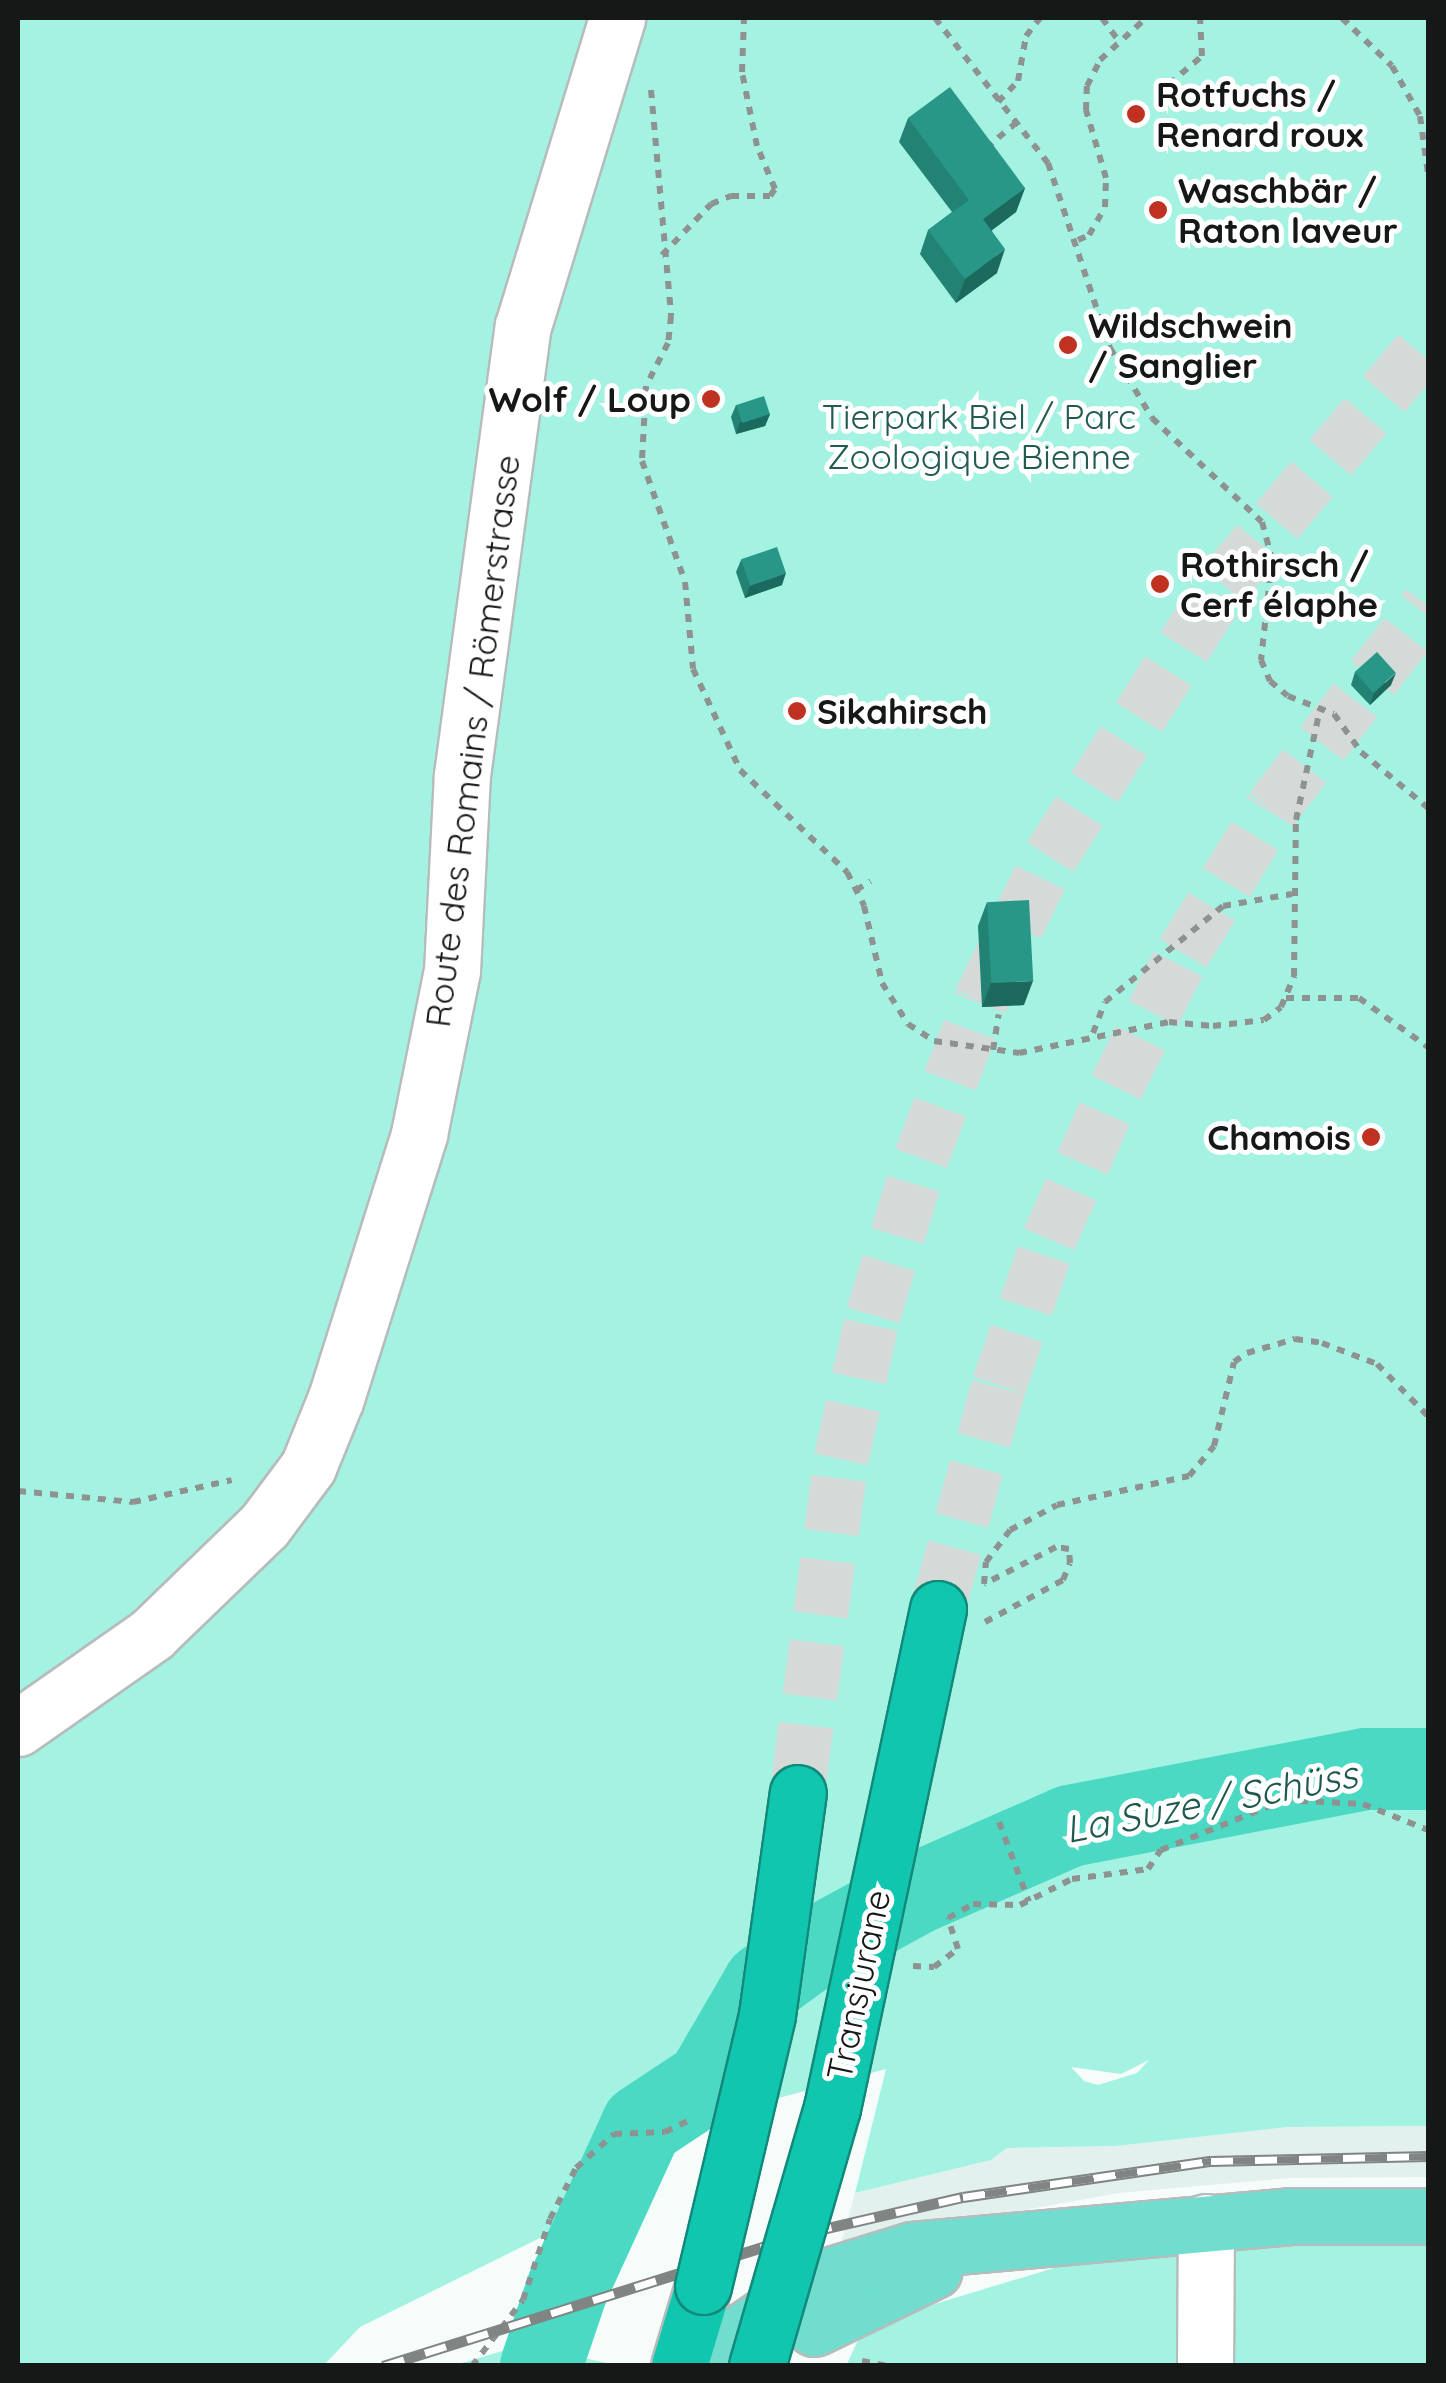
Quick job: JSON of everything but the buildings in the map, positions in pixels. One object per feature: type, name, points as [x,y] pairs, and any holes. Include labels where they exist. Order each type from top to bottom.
[{"type":"highway","name":"Transjurane","points":[[757,2366],[832,2108],[952,1610]]},
{"type":"highway","points":[[679,2366],[748,2110],[798,1786]]},
{"type":"main road","points":[[692,2366],[764,2312],[855,2264],[912,2250],[1206,2222],[1428,2216]]},
{"type":"main road","points":[[814,2328],[992,2245]]},
{"type":"street","name":"Route des Romains / Römerstrasse","points":[[18,1728],[152,1634],[264,1526],[308,1467],[336,1398],[418,1134],[452,971],[462,775],[524,326],[574,150],[617,18]]},
{"type":"street","points":[[1205,2366],[1206,2222]]},
{"type":"path","points":[[662,255],[712,204],[775,189],[757,146],[742,72],[744,18]]},
{"type":"path","points":[[936,18],[1048,163],[1078,240],[1110,348],[1152,418],[1262,522],[1272,559],[1261,660],[1270,681],[1334,714],[1361,752],[1428,808]]},
{"type":"path","points":[[998,102],[1018,81],[1026,36],[1040,18]]},
{"type":"path","points":[[1102,18],[1119,41]]},
{"type":"path","points":[[1078,240],[1089,235],[1105,207],[1106,178],[1086,110],[1087,86],[1119,41],[1146,18]]},
{"type":"path","points":[[1169,84],[1202,56],[1200,18]]},
{"type":"path","points":[[1342,18],[1392,66],[1420,116],[1428,174]]},
{"type":"path","points":[[650,71],[662,255],[671,316],[668,344],[646,386],[642,461],[685,582],[702,700],[740,770],[846,872],[856,890],[882,983],[908,1024],[934,1042],[1019,1052],[1093,1034],[1169,1022],[1214,1026],[1264,1020],[1286,998],[1297,956],[1292,894],[1296,820],[1320,709]]},
{"type":"path","points":[[981,152],[1016,123]]},
{"type":"path","points":[[856,890],[872,880]]},
{"type":"path","points":[[1093,1034],[1104,1002],[1223,906],[1292,894]]},
{"type":"path","points":[[1286,998],[1359,998],[1428,1047]]},
{"type":"path","points":[[993,1050],[999,1014]]},
{"type":"path","points":[[952,1610],[1063,1580],[1070,1562],[1068,1549],[1056,1547],[984,1584],[986,1562],[1010,1530],[1057,1505],[1189,1476],[1214,1446],[1234,1362],[1247,1353],[1295,1339],[1333,1348],[1377,1364],[1428,1416]]},
{"type":"path","points":[[18,1491],[132,1502],[220,1487],[237,1478]]},
{"type":"path","points":[[902,1966],[934,1967],[958,1950],[948,1918],[973,1904],[1029,1902],[1072,1879],[1148,1870],[1161,1850],[1284,1800],[1363,1804],[1428,1830]]},
{"type":"path","points":[[999,1822],[1029,1902]]},
{"type":"path","points":[[472,2366],[523,2300],[550,2218],[576,2168],[614,2134],[665,2132],[696,2114]]},
{"type":"path","points":[[863,2361],[888,2366]]},
{"type":"shaded area","points":[[1428,2126],[1428,2177],[1290,2178],[1119,2193],[841,2243],[855,2193],[991,2160],[1007,2148],[1116,2146],[1288,2127]]},
{"type":"green space","name":"Tierpark Biel / Parc Zoologique Bienne","points":[[18,18],[1428,18],[1428,2126],[1288,2127],[1116,2146],[1007,2148],[991,2160],[855,2193],[886,2069],[723,2113],[554,2231],[360,2327],[324,2365],[18,2365]],"holes":[[[1149,2060],[1137,2073],[1098,2085],[1084,2081],[1071,2067],[1121,2074]]]},
{"type":"green space","points":[[1428,2216],[1428,2365],[846,2366],[865,2325],[1206,2222]]},
{"type":"green space","points":[[523,2345],[612,2364],[455,2365]]},
{"type":"waterway","name":"La Suze / Schüss","points":[[541,2366],[567,2289],[642,2125],[707,2082],[764,1984],[805,1954],[915,1894],[1070,1826],[1366,1769],[1428,1769]]},
{"type":"tunnel","points":[[799,1779],[841,1459],[873,1315],[921,1158],[980,1001],[1050,857],[1223,584],[1428,341]]},
{"type":"tunnel","points":[[940,1600],[999,1385],[1049,1239],[1116,1087],[1183,953],[1271,809],[1428,606]]},
{"type":"railway","points":[[383,2366],[810,2232],[963,2197],[1211,2161],[1428,2156]]},
{"type":"place","name":"Rotfuchs / Renard roux","points":[[1136,114]]},
{"type":"place","name":"Waschbär / Raton laveur","points":[[1158,210]]},
{"type":"place","name":"Wildschwein / Sanglier","points":[[1068,345]]},
{"type":"place","name":"Wolf / Loup","points":[[711,399]]},
{"type":"place","name":"Rothirsch / Cerf élaphe","points":[[1160,584]]},
{"type":"place","name":"Sikahirsch","points":[[797,711]]},
{"type":"place","name":"Chamois","points":[[1371,1137]]}]
